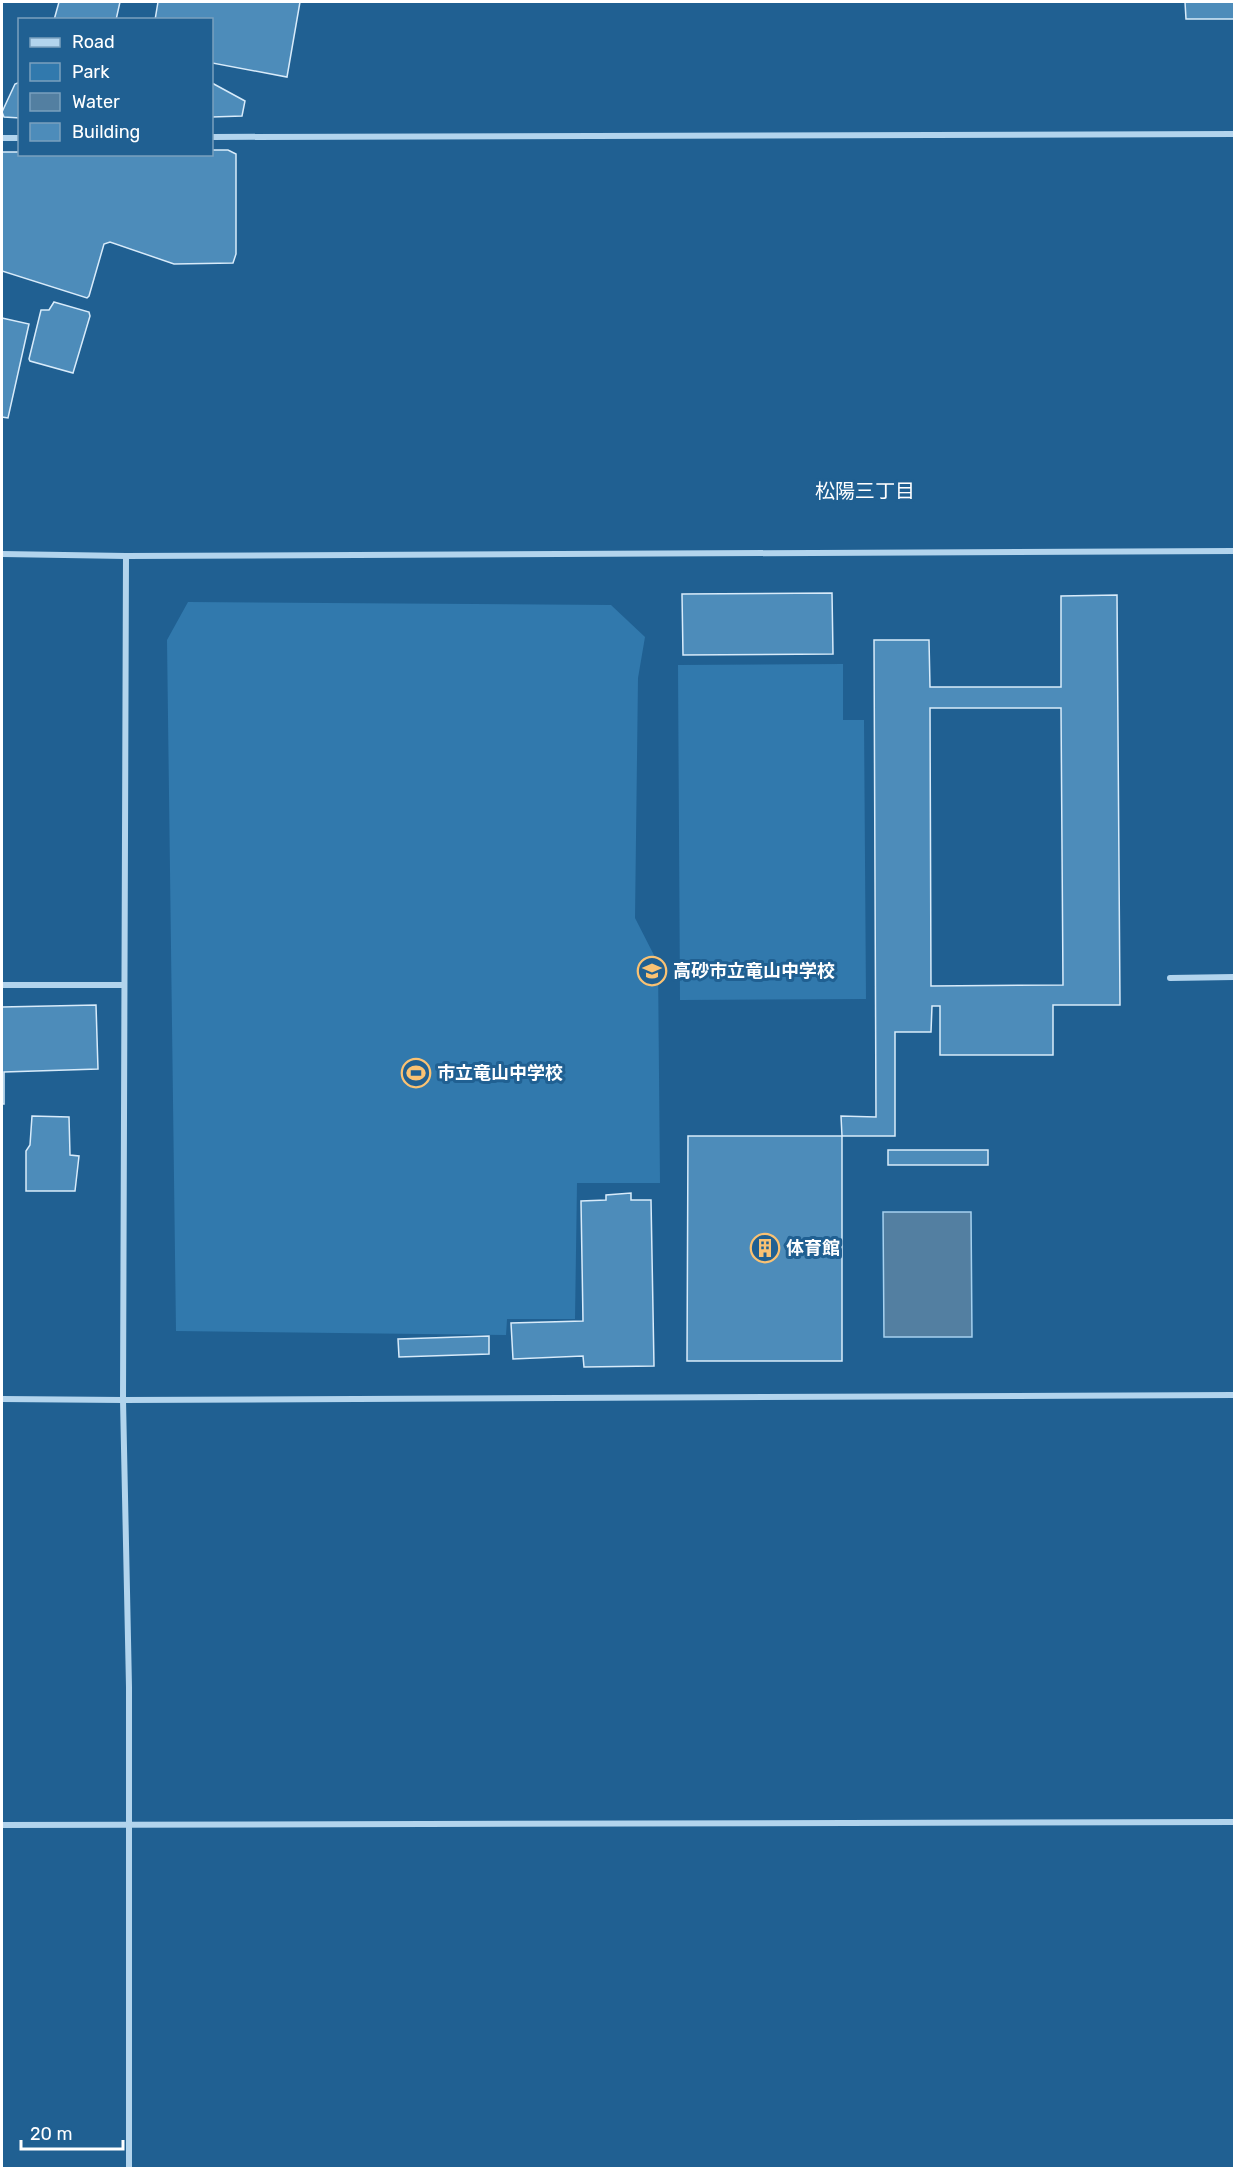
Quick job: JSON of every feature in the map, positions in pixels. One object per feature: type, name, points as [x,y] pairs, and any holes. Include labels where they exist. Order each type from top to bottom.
[{"type":"street","points":[[213,137],[1234,134]]},
{"type":"street","points":[[2,138],[18,138]]},
{"type":"street","points":[[2,554],[126,556],[1234,551]]},
{"type":"street","points":[[126,556],[123,1400],[129,1688],[129,2169]]},
{"type":"street","points":[[1170,978],[1234,977]]},
{"type":"street","points":[[2,984],[124,985]]},
{"type":"street","points":[[2,1399],[1234,1395]]},
{"type":"street","points":[[2,1825],[1234,1822]]},
{"type":"green space","name":"市立竜山中学校","points":[[188,602],[611,605],[645,637],[638,678],[635,918],[658,963],[660,1183],[577,1183],[575,1319],[507,1319],[506,1335],[176,1331],[167,640]]},
{"type":"green space","points":[[843,664],[843,720],[864,720],[866,999],[680,1000],[678,665]]},
{"type":"water","points":[[883,1212],[971,1212],[972,1337],[884,1337]]},
{"type":"building","points":[[59,2],[120,2],[116,18],[55,18]]},
{"type":"building","points":[[158,2],[300,2],[287,77],[213,63],[213,18],[155,18]]},
{"type":"building","points":[[1185,2],[1234,2],[1234,19],[1186,19]]},
{"type":"building","points":[[18,83],[18,118],[4,117],[2,112],[15,84]]},
{"type":"building","points":[[213,84],[245,101],[242,116],[213,117]]},
{"type":"building","points":[[213,150],[228,150],[236,154],[236,254],[233,263],[174,264],[110,242],[104,244],[87,298],[2,271],[2,152],[18,152],[18,156],[213,156]]},
{"type":"building","points":[[54,302],[89,312],[90,316],[73,373],[29,359],[41,310],[49,310]]},
{"type":"building","points":[[2,318],[29,324],[8,418],[2,417]]},
{"type":"building","points":[[832,593],[833,654],[683,655],[682,594]]},
{"type":"building","points":[[1117,595],[1120,1005],[1053,1005],[1053,1055],[940,1055],[940,1006],[932,1006],[931,1032],[895,1032],[895,1136],[842,1136],[841,1116],[876,1117],[874,640],[929,640],[930,687],[1061,687],[1061,596]],"holes":[[[930,708],[1061,708],[1063,985],[931,986]]]},
{"type":"building","points":[[96,1005],[98,1069],[4,1072],[4,1104],[2,1104],[2,1007]]},
{"type":"building","points":[[32,1116],[69,1117],[70,1155],[79,1156],[75,1191],[26,1191],[26,1151],[30,1145]]},
{"type":"building","name":"体育館","points":[[688,1136],[842,1136],[842,1361],[687,1361]]},
{"type":"building","points":[[888,1150],[988,1150],[988,1165],[888,1165]]},
{"type":"building","points":[[631,1193],[631,1200],[651,1200],[654,1366],[584,1367],[583,1356],[513,1359],[511,1323],[583,1321],[581,1201],[606,1200],[606,1195]]},
{"type":"building","points":[[489,1336],[489,1354],[399,1357],[398,1339]]},
{"type":"place","name":"高砂市立竜山中学校","points":[[652,971]]},
{"type":"place","name":"市立竜山中学校","points":[[416,1073]]},
{"type":"place","name":"体育館","points":[[765,1248]]},
{"type":"district","name":"松陽三丁目","points":[[865,491]]}]
